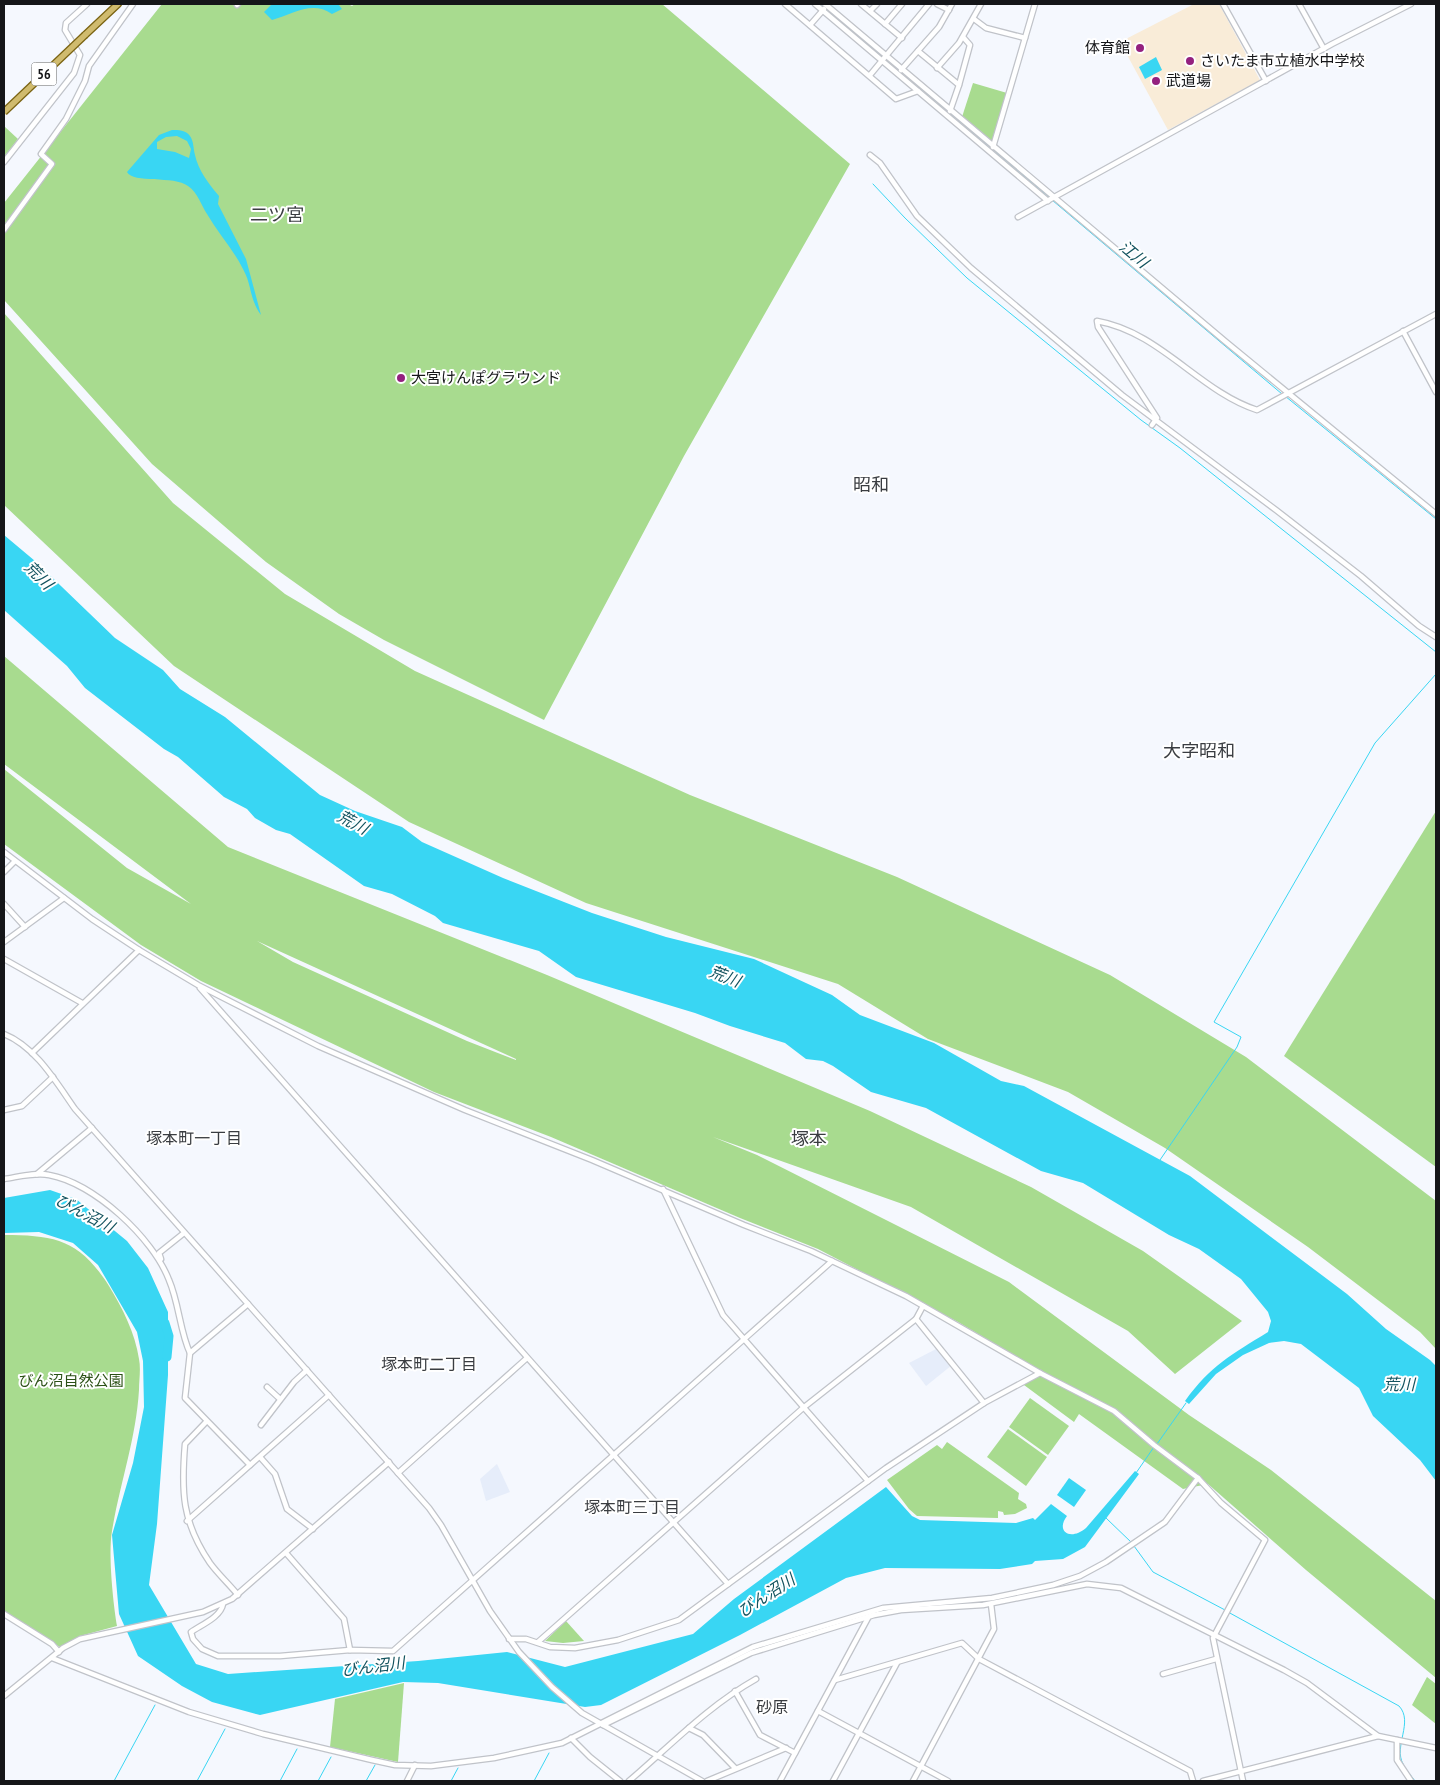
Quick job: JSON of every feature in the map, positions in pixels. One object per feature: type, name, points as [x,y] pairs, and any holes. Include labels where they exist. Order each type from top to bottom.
[{"type":"main road","name":"56","points":[[4,112],[118,4]]},
{"type":"street","points":[[4,162],[74,73],[80,55],[65,30],[66,23],[87,4]]},
{"type":"street","points":[[4,230],[52,164],[41,154],[66,119],[85,81],[89,66],[133,4]]},
{"type":"street","points":[[785,4],[896,99],[918,91]]},
{"type":"street","points":[[816,4],[825,6],[1051,199],[1436,514]]},
{"type":"street","points":[[861,4],[902,38]]},
{"type":"street","points":[[870,11],[877,4]]},
{"type":"street","points":[[885,24],[902,4]]},
{"type":"street","points":[[870,75],[928,4]]},
{"type":"street","points":[[937,4],[949,10]]},
{"type":"street","points":[[900,71],[939,27],[952,4]]},
{"type":"street","points":[[937,68],[963,37],[981,4]]},
{"type":"street","points":[[993,147],[1035,4]]},
{"type":"street","points":[[1223,4],[1266,81]]},
{"type":"street","points":[[1299,4],[1324,49]]},
{"type":"street","points":[[1018,217],[1324,49],[1411,4]]},
{"type":"street","points":[[810,25],[825,6]]},
{"type":"street","points":[[974,19],[986,28],[1026,38]]},
{"type":"street","points":[[949,112],[970,45],[963,37]]},
{"type":"street","points":[[918,51],[959,85]]},
{"type":"street","points":[[900,71],[918,91],[949,112],[993,147],[1051,199]]},
{"type":"street","points":[[870,155],[880,163],[917,216],[965,262],[1093,372],[1276,510],[1361,576],[1419,626],[1436,637]]},
{"type":"street","points":[[1152,426],[1157,418],[1138,392],[1098,327],[1097,321],[1136,334],[1227,396],[1257,410],[1264,409],[1436,314]]},
{"type":"street","points":[[1404,331],[1436,392]]},
{"type":"street","points":[[4,852],[64,898],[140,950],[198,985],[346,1059],[465,1110],[663,1189],[733,1221],[832,1261],[923,1306],[1040,1374],[1114,1411],[1154,1446],[1198,1478],[1221,1503],[1265,1540],[1214,1634],[1216,1659],[1243,1781]]},
{"type":"street","points":[[4,872],[15,861]]},
{"type":"street","points":[[4,942],[64,898]]},
{"type":"street","points":[[4,904],[25,927]]},
{"type":"street","points":[[32,1053],[82,1003],[140,950]]},
{"type":"street","points":[[4,959],[82,1003]]},
{"type":"street","points":[[198,985],[728,1584]]},
{"type":"street","points":[[4,1034],[32,1053],[53,1077],[75,1109],[389,1462],[437,1519],[472,1582],[510,1640],[552,1687],[582,1713],[702,1781]]},
{"type":"street","points":[[4,1110],[22,1106],[53,1077]]},
{"type":"street","points":[[36,1175],[92,1128]]},
{"type":"street","points":[[4,1179],[48,1174],[92,1193],[143,1238],[161,1263]]},
{"type":"street","points":[[663,1189],[723,1315],[868,1481]]},
{"type":"street","points":[[184,1233],[159,1253],[180,1313],[190,1353],[184,1398],[250,1465]]},
{"type":"street","points":[[223,1604],[222,1609],[202,1626],[191,1632],[197,1644],[212,1654],[224,1656],[272,1656],[350,1650],[393,1652],[832,1261]]},
{"type":"street","points":[[190,1353],[248,1304]]},
{"type":"street","points":[[538,1642],[803,1408],[916,1319],[923,1306]]},
{"type":"street","points":[[916,1319],[984,1403]]},
{"type":"street","points":[[398,1473],[527,1358]]},
{"type":"street","points":[[261,1424],[294,1382],[307,1370]]},
{"type":"street","points":[[510,1640],[522,1639],[538,1642],[550,1647],[566,1648],[601,1644],[679,1620],[868,1481],[984,1403],[1040,1374]]},
{"type":"street","points":[[267,1387],[280,1399]]},
{"type":"street","points":[[187,1521],[329,1395]]},
{"type":"street","points":[[206,1422],[185,1444],[182,1478],[187,1521],[211,1564],[238,1595]]},
{"type":"street","points":[[260,1457],[275,1474],[286,1509],[313,1529]]},
{"type":"street","points":[[4,1696],[59,1652],[83,1638],[117,1629],[203,1612],[223,1604],[238,1595],[389,1462]]},
{"type":"street","points":[[602,1724],[747,1649],[871,1611],[905,1605],[992,1598],[1053,1585],[1080,1576],[1106,1562],[1165,1522],[1198,1478]]},
{"type":"street","points":[[286,1553],[344,1619],[350,1650]]},
{"type":"street","points":[[52,1658],[189,1712],[245,1728],[381,1762],[415,1765],[447,1764],[501,1757],[560,1744],[751,1653],[868,1618],[901,1610],[991,1604],[1080,1584],[1104,1584],[1125,1590],[1296,1676],[1378,1736],[1436,1748]]},
{"type":"street","points":[[913,1781],[994,1630],[991,1604]]},
{"type":"street","points":[[4,1614],[52,1644],[59,1652]]},
{"type":"street","points":[[780,1781],[868,1618]]},
{"type":"street","points":[[835,1680],[962,1643],[979,1659],[1190,1771],[1193,1781]]},
{"type":"street","points":[[1163,1674],[1216,1659]]},
{"type":"street","points":[[833,1781],[897,1663]]},
{"type":"street","points":[[629,1781],[702,1715],[735,1691],[756,1679]]},
{"type":"street","points":[[735,1691],[760,1735],[795,1753]]},
{"type":"street","points":[[818,1711],[948,1781]]},
{"type":"street","points":[[689,1728],[703,1736],[735,1768]]},
{"type":"street","points":[[1202,1781],[1378,1736]]},
{"type":"street","points":[[572,1738],[590,1757],[620,1781]]},
{"type":"street","points":[[1397,1740],[1396,1760],[1410,1781]]},
{"type":"street","points":[[707,1781],[786,1748]]},
{"type":"street","points":[[407,1781],[415,1765]]},
{"type":"shaded area","name":"さいたま市立植水中学校","points":[[1194,4],[1219,4],[1260,80],[1168,130],[1120,42]]},
{"type":"shaded area","points":[[938,1348],[952,1365],[926,1386],[909,1363]]},
{"type":"shaded area","points":[[497,1464],[510,1492],[486,1501],[480,1479]]},
{"type":"green space","name":"大宮けんぽグラウンド","points":[[162,4],[348,4],[352,6],[355,4],[662,4],[850,164],[684,456],[544,720],[384,640],[339,614],[266,562],[152,464],[4,300],[4,203]]},
{"type":"green space","points":[[973,83],[1007,93],[993,144],[962,117]]},
{"type":"green space","points":[[4,126],[18,139],[4,157]]},
{"type":"green space","points":[[4,313],[173,503],[285,594],[415,671],[690,795],[897,877],[1110,975],[1246,1057],[1436,1201],[1436,1349],[1420,1332],[1308,1247],[1165,1148],[1068,1092],[928,1039],[838,984],[586,903],[409,822],[174,666],[4,505]]},
{"type":"green space","points":[[4,656],[228,847],[547,975],[870,1111],[1031,1187],[1143,1251],[1242,1321],[1175,1374],[1128,1331],[911,1207],[713,1137],[757,1155],[1009,1282],[1189,1415],[1271,1470],[1436,1601],[1436,1678],[1306,1570],[1208,1484],[1183,1489],[1079,1414],[1074,1422],[1024,1385],[1040,1371],[958,1322],[818,1249],[740,1218],[551,1137],[434,1092],[201,981],[141,945],[4,844],[4,769],[127,868],[191,904],[4,764]],"holes":[[[257,941],[516,1059],[467,1041],[293,962]]]},
{"type":"green space","points":[[1436,811],[1436,1167],[1284,1056]]},
{"type":"green space","name":"びん沼自然公園","points":[[4,1235],[38,1236],[52,1239],[65,1243],[88,1259],[109,1286],[124,1312],[135,1340],[140,1363],[135,1426],[115,1513],[111,1541],[112,1578],[117,1626],[80,1636],[60,1647],[19,1622],[4,1610]]},
{"type":"green space","points":[[1030,1398],[1069,1426],[1048,1455],[1009,1427]]},
{"type":"green space","points":[[1008,1429],[1047,1457],[1026,1486],[987,1457]]},
{"type":"green space","points":[[947,1442],[1019,1493],[1018,1499],[1026,1504],[1027,1508],[1015,1514],[1004,1515],[1003,1512],[998,1511],[998,1518],[917,1516],[909,1509],[887,1480],[937,1445],[942,1449]]},
{"type":"green space","points":[[566,1621],[584,1641],[563,1643],[545,1641]]},
{"type":"green space","points":[[1427,1677],[1436,1684],[1436,1724],[1412,1705]]},
{"type":"green space","points":[[404,1683],[398,1762],[330,1747],[335,1699]]},
{"type":"water","points":[[272,4],[338,4],[342,9],[332,14],[325,10],[310,8],[272,20],[264,12]]},
{"type":"water","points":[[1156,57],[1162,70],[1145,79],[1139,67]]},
{"type":"water","points":[[172,130],[179,130],[188,134],[191,138],[201,171],[219,196],[218,204],[246,259],[261,315],[254,303],[246,275],[239,262],[191,189],[182,183],[137,178],[127,172],[159,135]],"holes":[[[177,136],[187,141],[191,149],[189,158],[175,152],[157,149],[157,142],[166,137]]]},
{"type":"water","name":"荒川","points":[[4,535],[35,561],[115,638],[163,670],[180,689],[225,717],[320,795],[355,811],[402,827],[422,842],[503,878],[592,913],[666,937],[754,959],[832,995],[860,1015],[934,1043],[1001,1081],[1024,1086],[1190,1176],[1347,1294],[1386,1329],[1436,1366],[1436,1481],[1420,1460],[1373,1416],[1359,1388],[1301,1344],[1284,1341],[1269,1343],[1243,1355],[1216,1374],[1189,1404],[1185,1401],[1213,1369],[1232,1354],[1268,1332],[1271,1321],[1268,1312],[1241,1279],[1199,1249],[1169,1235],[1083,1183],[1041,1171],[926,1108],[871,1092],[833,1066],[823,1061],[806,1059],[785,1043],[695,1013],[576,977],[539,951],[443,923],[435,916],[392,894],[364,886],[290,834],[276,830],[255,818],[247,809],[224,797],[178,757],[164,749],[85,688],[67,666],[4,610]]},
{"type":"water","points":[[50,1190],[76,1199],[127,1241],[148,1268],[168,1312],[168,1375],[157,1524],[149,1585],[196,1664],[228,1674],[418,1661],[507,1652],[565,1667],[693,1634],[734,1599],[886,1487],[912,1516],[920,1520],[1016,1523],[1033,1518],[1035,1520],[1051,1504],[1067,1516],[1063,1526],[1066,1533],[1075,1534],[1086,1528],[1135,1471],[1139,1474],[1085,1547],[1063,1559],[1035,1561],[1032,1564],[1000,1569],[885,1568],[846,1578],[740,1635],[601,1705],[585,1707],[438,1683],[403,1682],[260,1715],[212,1702],[182,1686],[138,1656],[119,1614],[112,1535],[133,1463],[144,1407],[143,1361],[137,1332],[98,1265],[73,1243],[39,1232],[4,1233],[4,1198]]},
{"type":"water","points":[[1069,1478],[1086,1490],[1074,1507],[1057,1495]]},
{"type":"waterway","name":"江川","points":[[820,4],[883,57]]},
{"type":"waterway","name":"江川","points":[[886,59],[1049,197]]},
{"type":"waterway","points":[[873,184],[967,278],[1141,420],[1180,448],[1436,652]]},
{"type":"waterway","name":"江川","points":[[1052,200],[1282,394]]},
{"type":"waterway","name":"江川","points":[[1285,396],[1436,519]]},
{"type":"waterway","points":[[1160,1160],[1237,1047],[1241,1037],[1214,1022],[1375,743],[1436,674]]},
{"type":"waterway","name":"びん沼川","points":[[165,1323],[169,1336],[167,1357]]},
{"type":"waterway","points":[[1157,1444],[1186,1403]]},
{"type":"waterway","points":[[1136,1473],[1154,1447]]},
{"type":"waterway","points":[[1106,1518],[1132,1543]]},
{"type":"waterway","points":[[1134,1546],[1153,1572],[1225,1610]]},
{"type":"waterway","points":[[1228,1612],[1399,1706],[1405,1719],[1400,1750],[1403,1764]]},
{"type":"waterway","points":[[114,1781],[155,1705]]},
{"type":"waterway","points":[[197,1781],[225,1729]]},
{"type":"waterway","points":[[280,1781],[297,1749]]},
{"type":"waterway","points":[[534,1781],[549,1753]]},
{"type":"waterway","points":[[318,1781],[331,1757]]},
{"type":"waterway","points":[[366,1781],[375,1765]]},
{"type":"waterway","points":[[451,1781],[458,1768]]},
{"type":"waterway","points":[[1405,1768],[1415,1781]]},
{"type":"place","name":"体育館","points":[[1140,48]]},
{"type":"place","name":"さいたま市立植水中学校","points":[[1190,61]]},
{"type":"place","name":"武道場","points":[[1156,81]]},
{"type":"place","name":"大宮けんぽグラウンド","points":[[401,378]]},
{"type":"district","name":"二ツ宮","points":[[277,215]]},
{"type":"district","name":"昭和","points":[[871,485]]},
{"type":"district","name":"大字昭和","points":[[1199,751]]},
{"type":"district","name":"塚本町一丁目","points":[[194,1138]]},
{"type":"district","name":"塚本","points":[[809,1139]]},
{"type":"district","name":"塚本町二丁目","points":[[429,1364]]},
{"type":"district","name":"塚本町三丁目","points":[[632,1507]]},
{"type":"district","name":"砂原","points":[[772,1707]]}]
